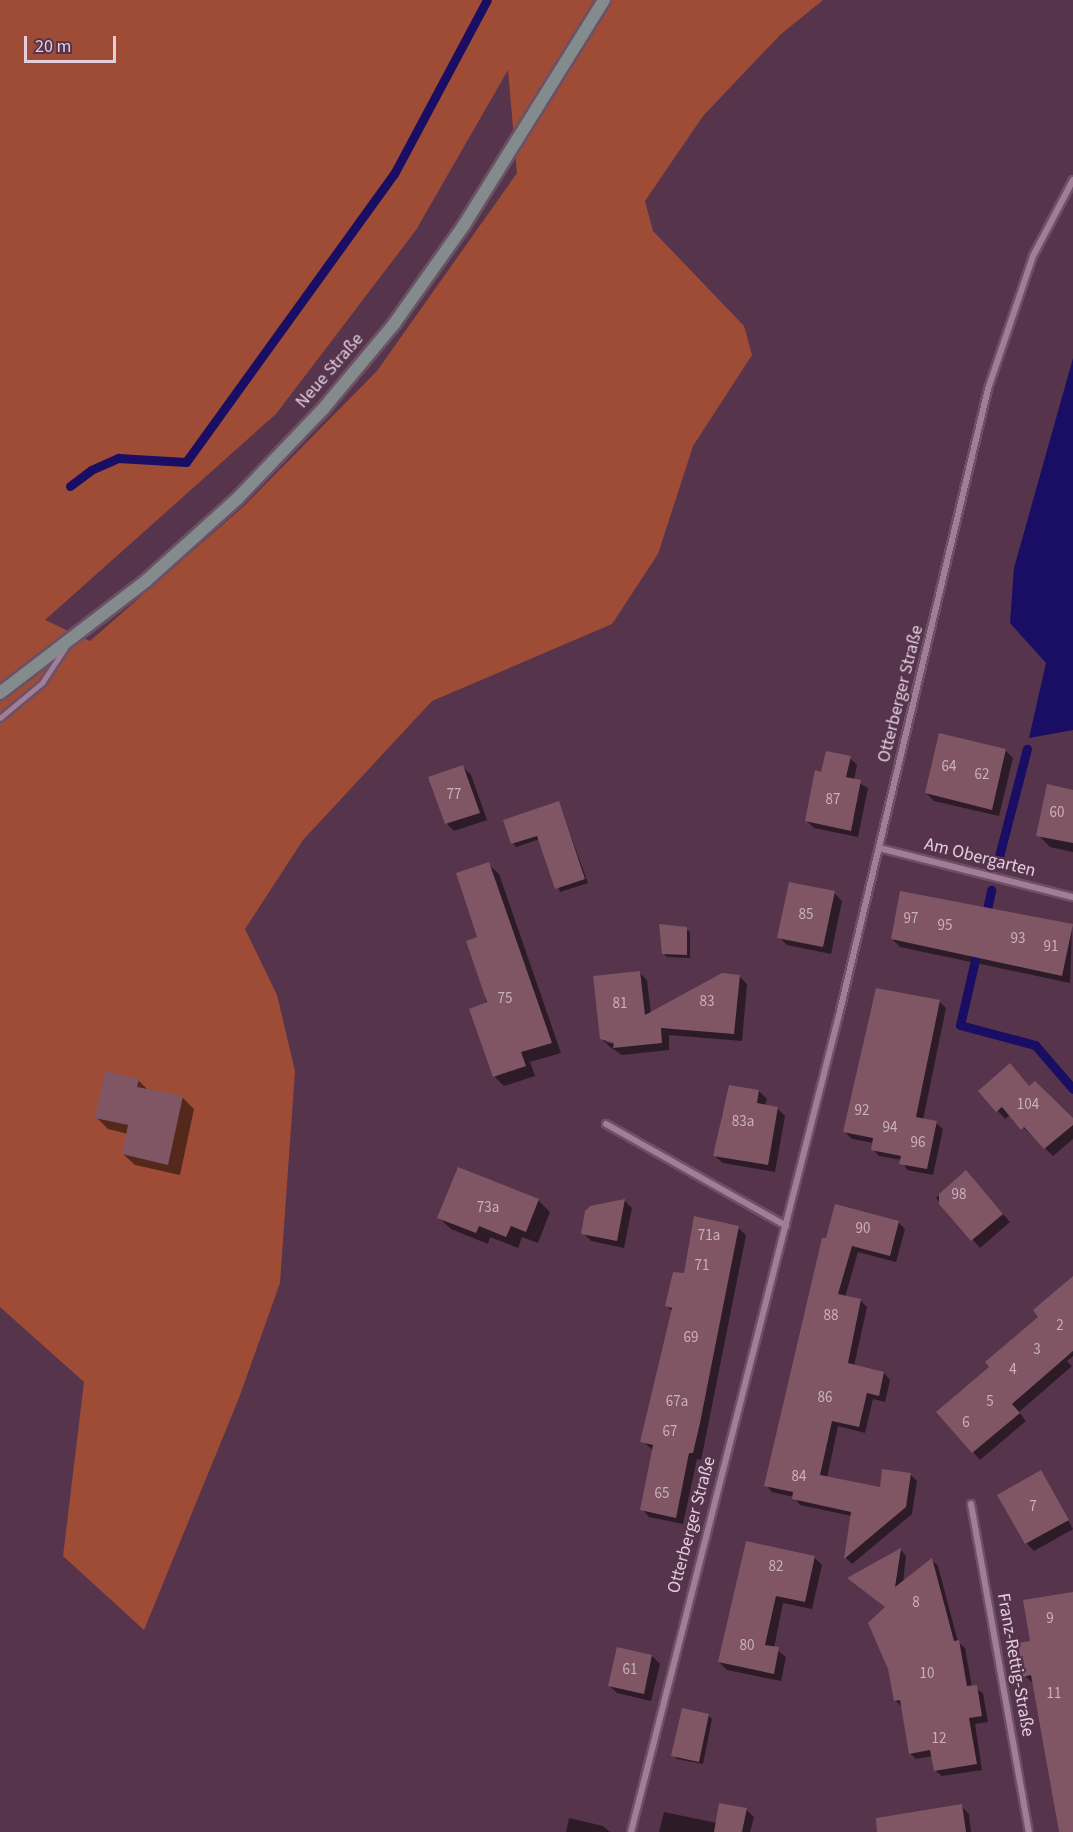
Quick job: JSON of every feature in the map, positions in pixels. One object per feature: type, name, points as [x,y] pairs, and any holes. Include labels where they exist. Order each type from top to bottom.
[{"type":"main road","name":"Neue Straße","points":[[0,693],[147,580],[237,499],[351,375],[394,324],[464,225],[604,0]]},
{"type":"street","name":"Otterberger Straße","points":[[631,1832],[672,1659],[786,1226],[879,848],[988,388],[1032,256],[1073,180]]},
{"type":"street","name":"Am Obergarten","points":[[879,848],[1073,897]]},
{"type":"street","points":[[606,1124],[786,1226]]},
{"type":"street","name":"Franz-Rettig-Straße","points":[[971,1504],[1029,1832]]},
{"type":"lane","points":[[0,718],[42,683],[71,639]]},
{"type":"shaded area","points":[[0,0],[823,0],[780,35],[703,116],[645,201],[653,231],[744,326],[752,355],[693,446],[658,554],[612,624],[432,701],[303,840],[245,929],[277,995],[295,1071],[280,1283],[239,1398],[144,1630],[63,1556],[84,1382],[0,1307]],"holes":[[[508,70],[517,173],[377,371],[244,506],[90,641],[45,620],[276,414],[416,230]]]},
{"type":"shaded area","points":[[1073,358],[1073,730],[1029,738],[1046,663],[1010,623],[1014,568]]},
{"type":"building","points":[[939,733],[1006,749],[992,810],[925,793]]},
{"type":"building","points":[[826,751],[851,756],[846,777],[861,780],[851,831],[805,821],[815,770],[821,772]]},
{"type":"building","points":[[463,765],[480,813],[445,824],[428,777]]},
{"type":"building","points":[[1047,784],[1073,790],[1073,843],[1036,836]]},
{"type":"building","points":[[559,801],[585,879],[555,889],[537,836],[511,844],[503,820]]},
{"type":"building","points":[[489,862],[552,1043],[521,1052],[526,1066],[493,1077],[469,1009],[487,1002],[466,941],[477,937],[456,873]]},
{"type":"building","points":[[789,882],[835,891],[823,947],[777,938]]},
{"type":"building","points":[[900,891],[1073,924],[1062,976],[891,939]]},
{"type":"building","points":[[659,924],[687,927],[687,955],[662,954]]},
{"type":"building","points":[[640,971],[645,1015],[722,973],[740,975],[734,1034],[661,1028],[662,1043],[613,1048],[614,1043],[600,1039],[593,976]]},
{"type":"building","points":[[876,988],[940,1000],[916,1117],[937,1121],[927,1169],[899,1164],[901,1156],[871,1150],[873,1138],[843,1132]]},
{"type":"building","points":[[1010,1063],[1029,1086],[1035,1081],[1073,1118],[1073,1125],[1044,1149],[1024,1127],[1021,1130],[1002,1107],[996,1112],[978,1091]]},
{"type":"building","points":[[105,1071],[139,1079],[137,1087],[183,1096],[168,1165],[122,1154],[128,1125],[95,1118]]},
{"type":"building","points":[[729,1085],[759,1090],[757,1103],[778,1107],[768,1165],[713,1156]]},
{"type":"building","points":[[458,1167],[539,1199],[526,1232],[511,1226],[506,1237],[479,1226],[476,1233],[437,1218]]},
{"type":"building","points":[[966,1170],[1003,1214],[971,1241],[939,1204],[939,1194]]},
{"type":"building","points":[[625,1199],[617,1241],[581,1234],[585,1211],[590,1206]]},
{"type":"building","points":[[835,1204],[899,1221],[890,1256],[852,1246],[838,1294],[861,1299],[848,1363],[884,1372],[879,1396],[867,1393],[859,1427],[832,1421],[820,1475],[880,1487],[882,1469],[911,1473],[906,1507],[844,1559],[851,1512],[792,1499],[793,1492],[764,1486],[822,1238],[826,1238]]},
{"type":"building","points":[[694,1216],[739,1226],[700,1423],[693,1453],[689,1453],[676,1518],[640,1510],[653,1445],[640,1442],[672,1308],[665,1306],[673,1272],[684,1273]]},
{"type":"building","points":[[1073,1276],[1073,1351],[1012,1404],[1020,1413],[972,1453],[936,1412],[989,1367],[985,1362],[1038,1317],[1033,1310]]},
{"type":"building","points":[[1041,1470],[1069,1520],[1025,1544],[997,1495]]},
{"type":"building","points":[[746,1541],[815,1556],[805,1602],[776,1596],[765,1645],[779,1647],[774,1674],[718,1662]]},
{"type":"building","points":[[901,1548],[895,1587],[932,1558],[954,1641],[959,1640],[967,1686],[977,1685],[982,1716],[969,1718],[977,1764],[934,1771],[930,1750],[909,1754],[900,1700],[894,1701],[888,1669],[868,1623],[885,1607],[847,1578]]},
{"type":"building","points":[[1073,1592],[1073,1832],[1059,1832],[1031,1675],[1023,1677],[1018,1643],[1030,1641],[1023,1600]]},
{"type":"building","points":[[617,1647],[652,1655],[644,1694],[608,1686]]},
{"type":"building","points":[[682,1708],[709,1714],[699,1762],[671,1756]]},
{"type":"building","points":[[719,1803],[747,1808],[742,1832],[714,1832]]},
{"type":"building","points":[[962,1804],[966,1832],[877,1832],[876,1818]]},
{"type":"waterway","points":[[70,486],[91,470],[118,458],[186,462],[394,174],[487,0]]},
{"type":"waterway","points":[[998,860],[1027,749]]},
{"type":"waterway","points":[[985,919],[991,890]]},
{"type":"waterway","points":[[978,947],[960,1025],[1035,1045],[1073,1089]]}]
